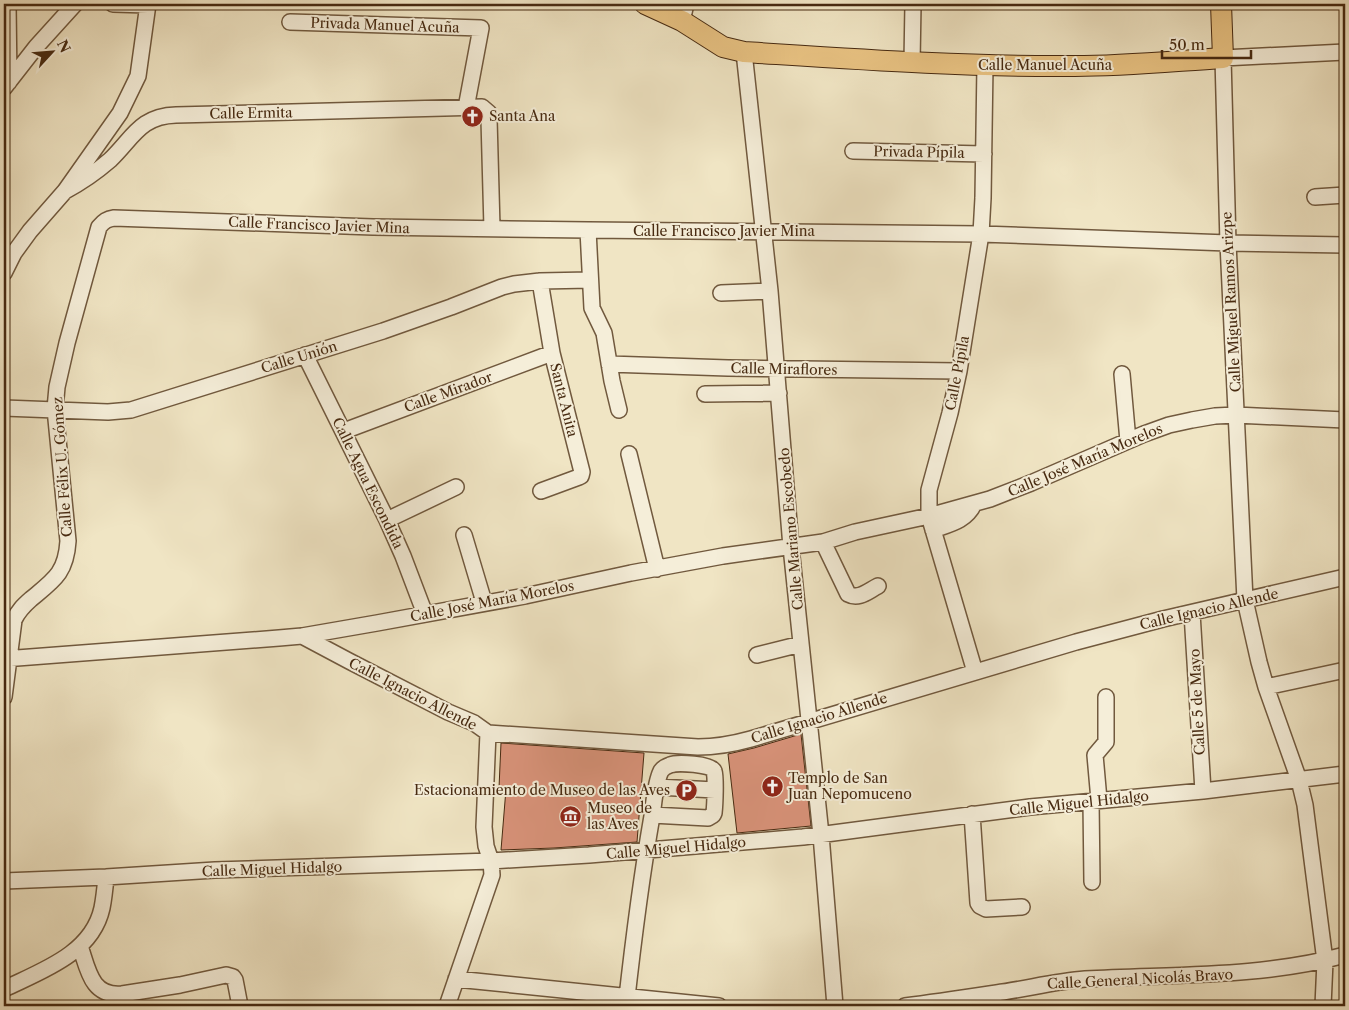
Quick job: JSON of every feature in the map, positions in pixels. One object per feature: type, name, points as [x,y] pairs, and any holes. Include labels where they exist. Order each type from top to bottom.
[{"type":"main road","name":"Calle Manuel Acuña","points":[[645,4],[684,12],[723,47],[744,52],[985,66],[1076,66],[1223,58]]},
{"type":"main road","name":"Calle Miguel Ramos Arizpe","points":[[1220,4],[1223,58]]},
{"type":"street","points":[[7,85],[8,4]]},
{"type":"street","points":[[7,85],[36,47],[75,4]]},
{"type":"street","points":[[4,273],[14,253],[30,231],[65,191],[120,113],[138,76],[148,4],[113,4]]},
{"type":"street","points":[[912,62],[913,4]]},
{"type":"street","name":"Privada Manuel Acuña","points":[[290,22],[481,28],[466,108]]},
{"type":"street","name":"Calle Mariano Escobedo","points":[[744,52],[770,291],[791,547],[835,1006]]},
{"type":"street","name":"Calle Manuel Acuña","points":[[1223,58],[1345,52]]},
{"type":"street","name":"Calle Miguel Ramos Arizpe","points":[[1223,58],[1228,243],[1245,600],[1266,687],[1299,780],[1305,805],[1325,961],[1323,1006]]},
{"type":"street","name":"Calle Pípila","points":[[975,672],[931,523],[929,490],[950,413],[981,234],[983,214],[985,66]]},
{"type":"street","name":"Calle Ermita","points":[[65,191],[90,177],[111,159],[145,124],[159,116],[482,107],[489,113],[492,228]]},
{"type":"street","name":"Privada Pípila","points":[[853,151],[984,154]]},
{"type":"street","points":[[1315,197],[1345,195]]},
{"type":"street","name":"Calle Francisco Javier Mina","points":[[103,222],[114,218],[373,227],[981,234],[1228,243],[1345,245]]},
{"type":"street","name":"Calle Félix U. Gómez","points":[[4,697],[7,659],[17,612],[60,572],[67,554],[68,541],[55,409],[57,386],[99,227],[103,222]]},
{"type":"street","points":[[588,230],[592,308],[604,333],[618,410]]},
{"type":"street","name":"Calle Unión","points":[[4,408],[108,412],[131,410],[414,321],[502,287],[540,280],[590,280]]},
{"type":"street","name":"Santa Anita","points":[[540,280],[552,353],[582,472],[579,477],[541,491]]},
{"type":"street","points":[[721,293],[770,291]]},
{"type":"street","name":"Calle Mirador","points":[[344,431],[552,353]]},
{"type":"street","name":"Calle Agua Escondida","points":[[305,355],[387,520],[425,614]]},
{"type":"street","name":"Calle Miraflores","points":[[609,364],[958,371]]},
{"type":"street","points":[[1122,374],[1128,441]]},
{"type":"street","points":[[706,394],[779,393]]},
{"type":"street","name":"Calle José María Morelos","points":[[7,659],[302,636],[533,594],[723,556],[823,542],[855,532],[956,522],[970,513],[974,504],[1008,493],[1128,441],[1177,423],[1215,416],[1236,415],[1345,420]]},
{"type":"street","points":[[629,454],[657,569]]},
{"type":"street","points":[[387,520],[456,487]]},
{"type":"street","points":[[464,535],[484,602]]},
{"type":"street","points":[[823,542],[848,594],[852,597],[860,596],[878,586]]},
{"type":"street","name":"Calle Ignacio Allende","points":[[302,636],[448,712],[474,723],[488,733],[698,747],[725,745],[1076,642],[1192,612],[1345,577]]},
{"type":"street","name":"Calle 5 de Mayo","points":[[1192,612],[1202,791]]},
{"type":"street","points":[[757,655],[801,644]]},
{"type":"street","points":[[1266,687],[1345,670]]},
{"type":"street","points":[[1092,882],[1095,755],[1106,742],[1106,697]]},
{"type":"street","points":[[447,1006],[492,875],[484,827],[488,733]]},
{"type":"street","points":[[672,764],[674,746]]},
{"type":"street","points":[[626,1002],[646,850],[652,815],[657,787],[662,771],[665,767],[672,764],[712,768],[714,771],[715,790],[714,813],[711,817],[652,815]]},
{"type":"street","name":"Calle Miguel Hidalgo","points":[[4,881],[215,870],[491,861],[589,855],[820,835],[972,814],[1202,791],[1345,774]]},
{"type":"street","points":[[657,787],[715,790]]},
{"type":"street","points":[[972,814],[978,903],[986,910],[1022,907]]},
{"type":"street","points":[[4,989],[47,968],[80,946],[95,926],[102,909],[106,877]]},
{"type":"street","points":[[80,946],[95,985],[106,993],[113,995],[122,994],[180,985],[226,975],[233,977],[235,980],[240,1006]]},
{"type":"street","name":"Calle General Nicolás Bravo","points":[[905,1006],[1003,992],[1069,980],[1233,973],[1286,968],[1345,956]]},
{"type":"street","points":[[456,979],[626,1002],[719,1006]]},
{"type":"building","name":"Templo de San Juan Nepomuceno","points":[[801,734],[811,826],[737,833],[728,754]]},
{"type":"building","name":"Museo de las Aves","points":[[501,743],[644,753],[637,842],[501,850],[506,789],[499,788]]},
{"type":"place","name":"Santa Ana","points":[[473,116]]},
{"type":"place","name":"Templo de San Juan Nepomuceno","points":[[772,786]]},
{"type":"place","name":"Estacionamiento de Museo de las Aves","points":[[686,790]]},
{"type":"place","name":"Museo de las Aves","points":[[571,816]]}]
